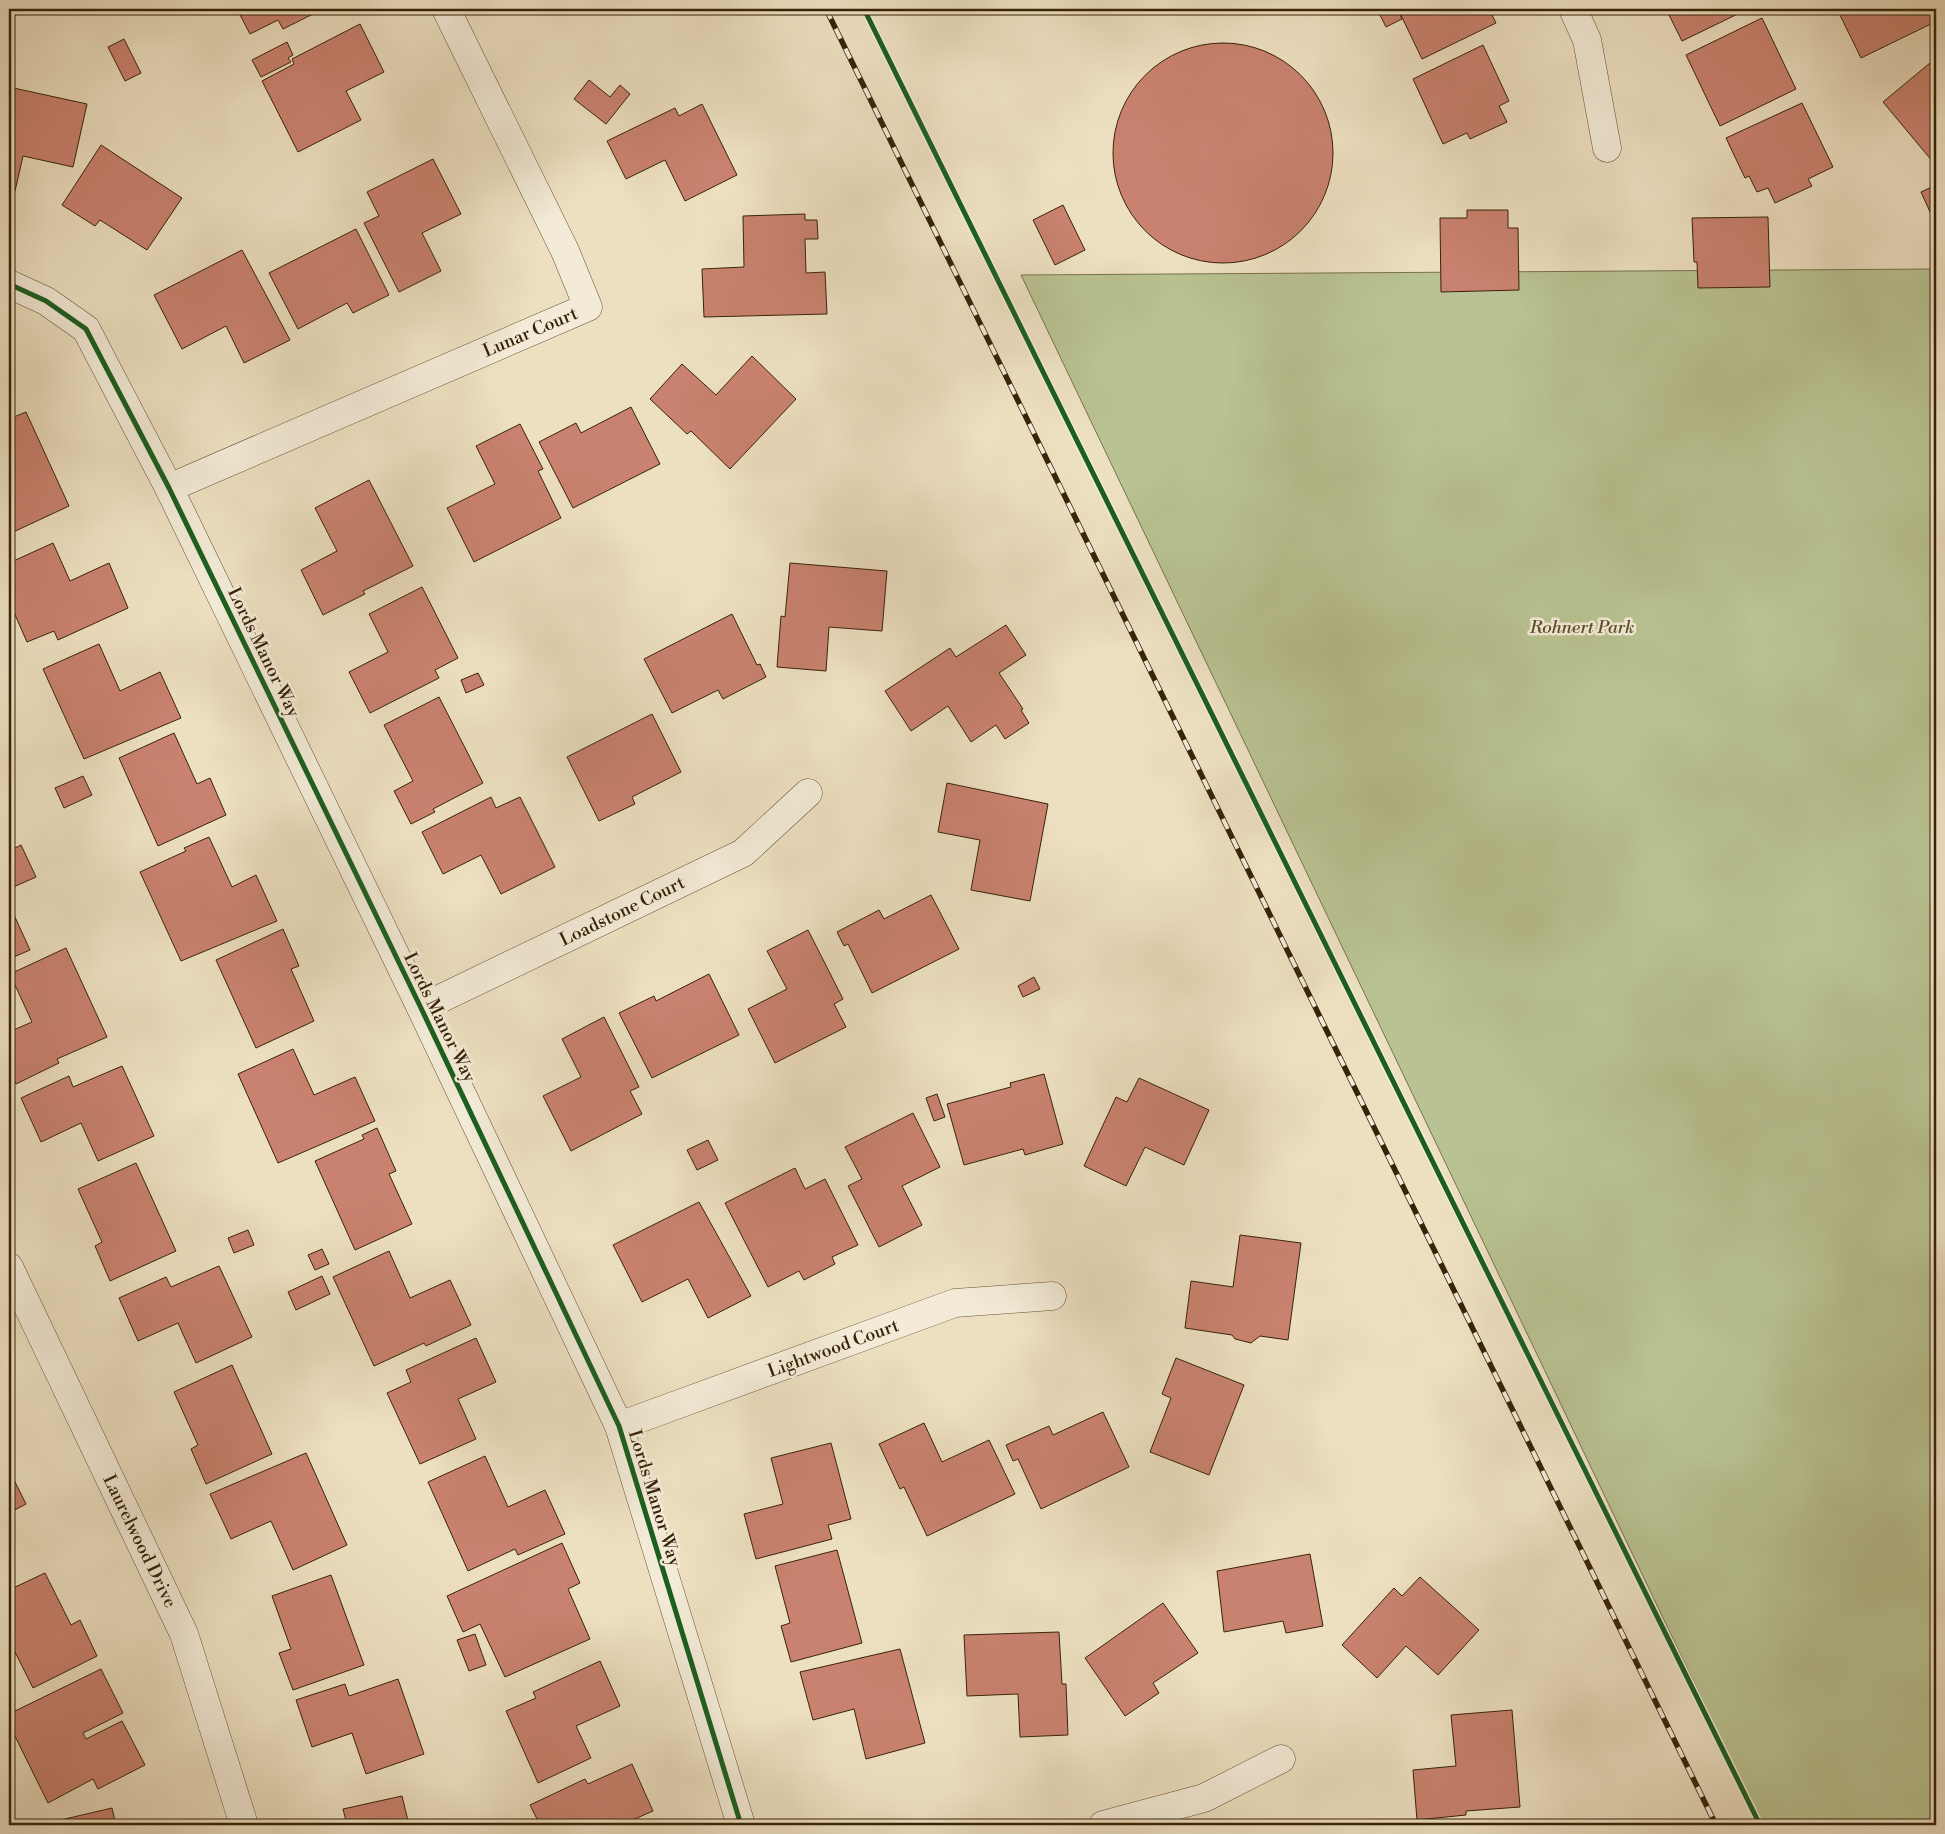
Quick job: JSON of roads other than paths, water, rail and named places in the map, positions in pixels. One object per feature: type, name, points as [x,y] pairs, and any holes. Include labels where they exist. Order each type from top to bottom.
[{"type":"street","name":"Lunar Court","points":[[170,488],[588,307],[564,251],[446,9]]},
{"type":"street","points":[[1573,9],[1587,40],[1607,148]]},
{"type":"street","name":"Lords Manor Way","points":[[9,284],[46,301],[86,329],[170,488],[421,1008],[619,1426],[741,1825]]},
{"type":"street","name":"Loadstone Court","points":[[421,1008],[742,853],[808,793]]},
{"type":"street","name":"Laurelwood Drive","points":[[9,1267],[184,1634],[244,1825]]},
{"type":"street","name":"Lightwood Court","points":[[619,1426],[955,1303],[1052,1296]]},
{"type":"street","points":[[1103,1825],[1204,1798],[1281,1759]]},
{"type":"railway","points":[[826,9],[1716,1825]]},
{"type":"park label","name":"Rohnert Park","points":[[1582,627]]}]
